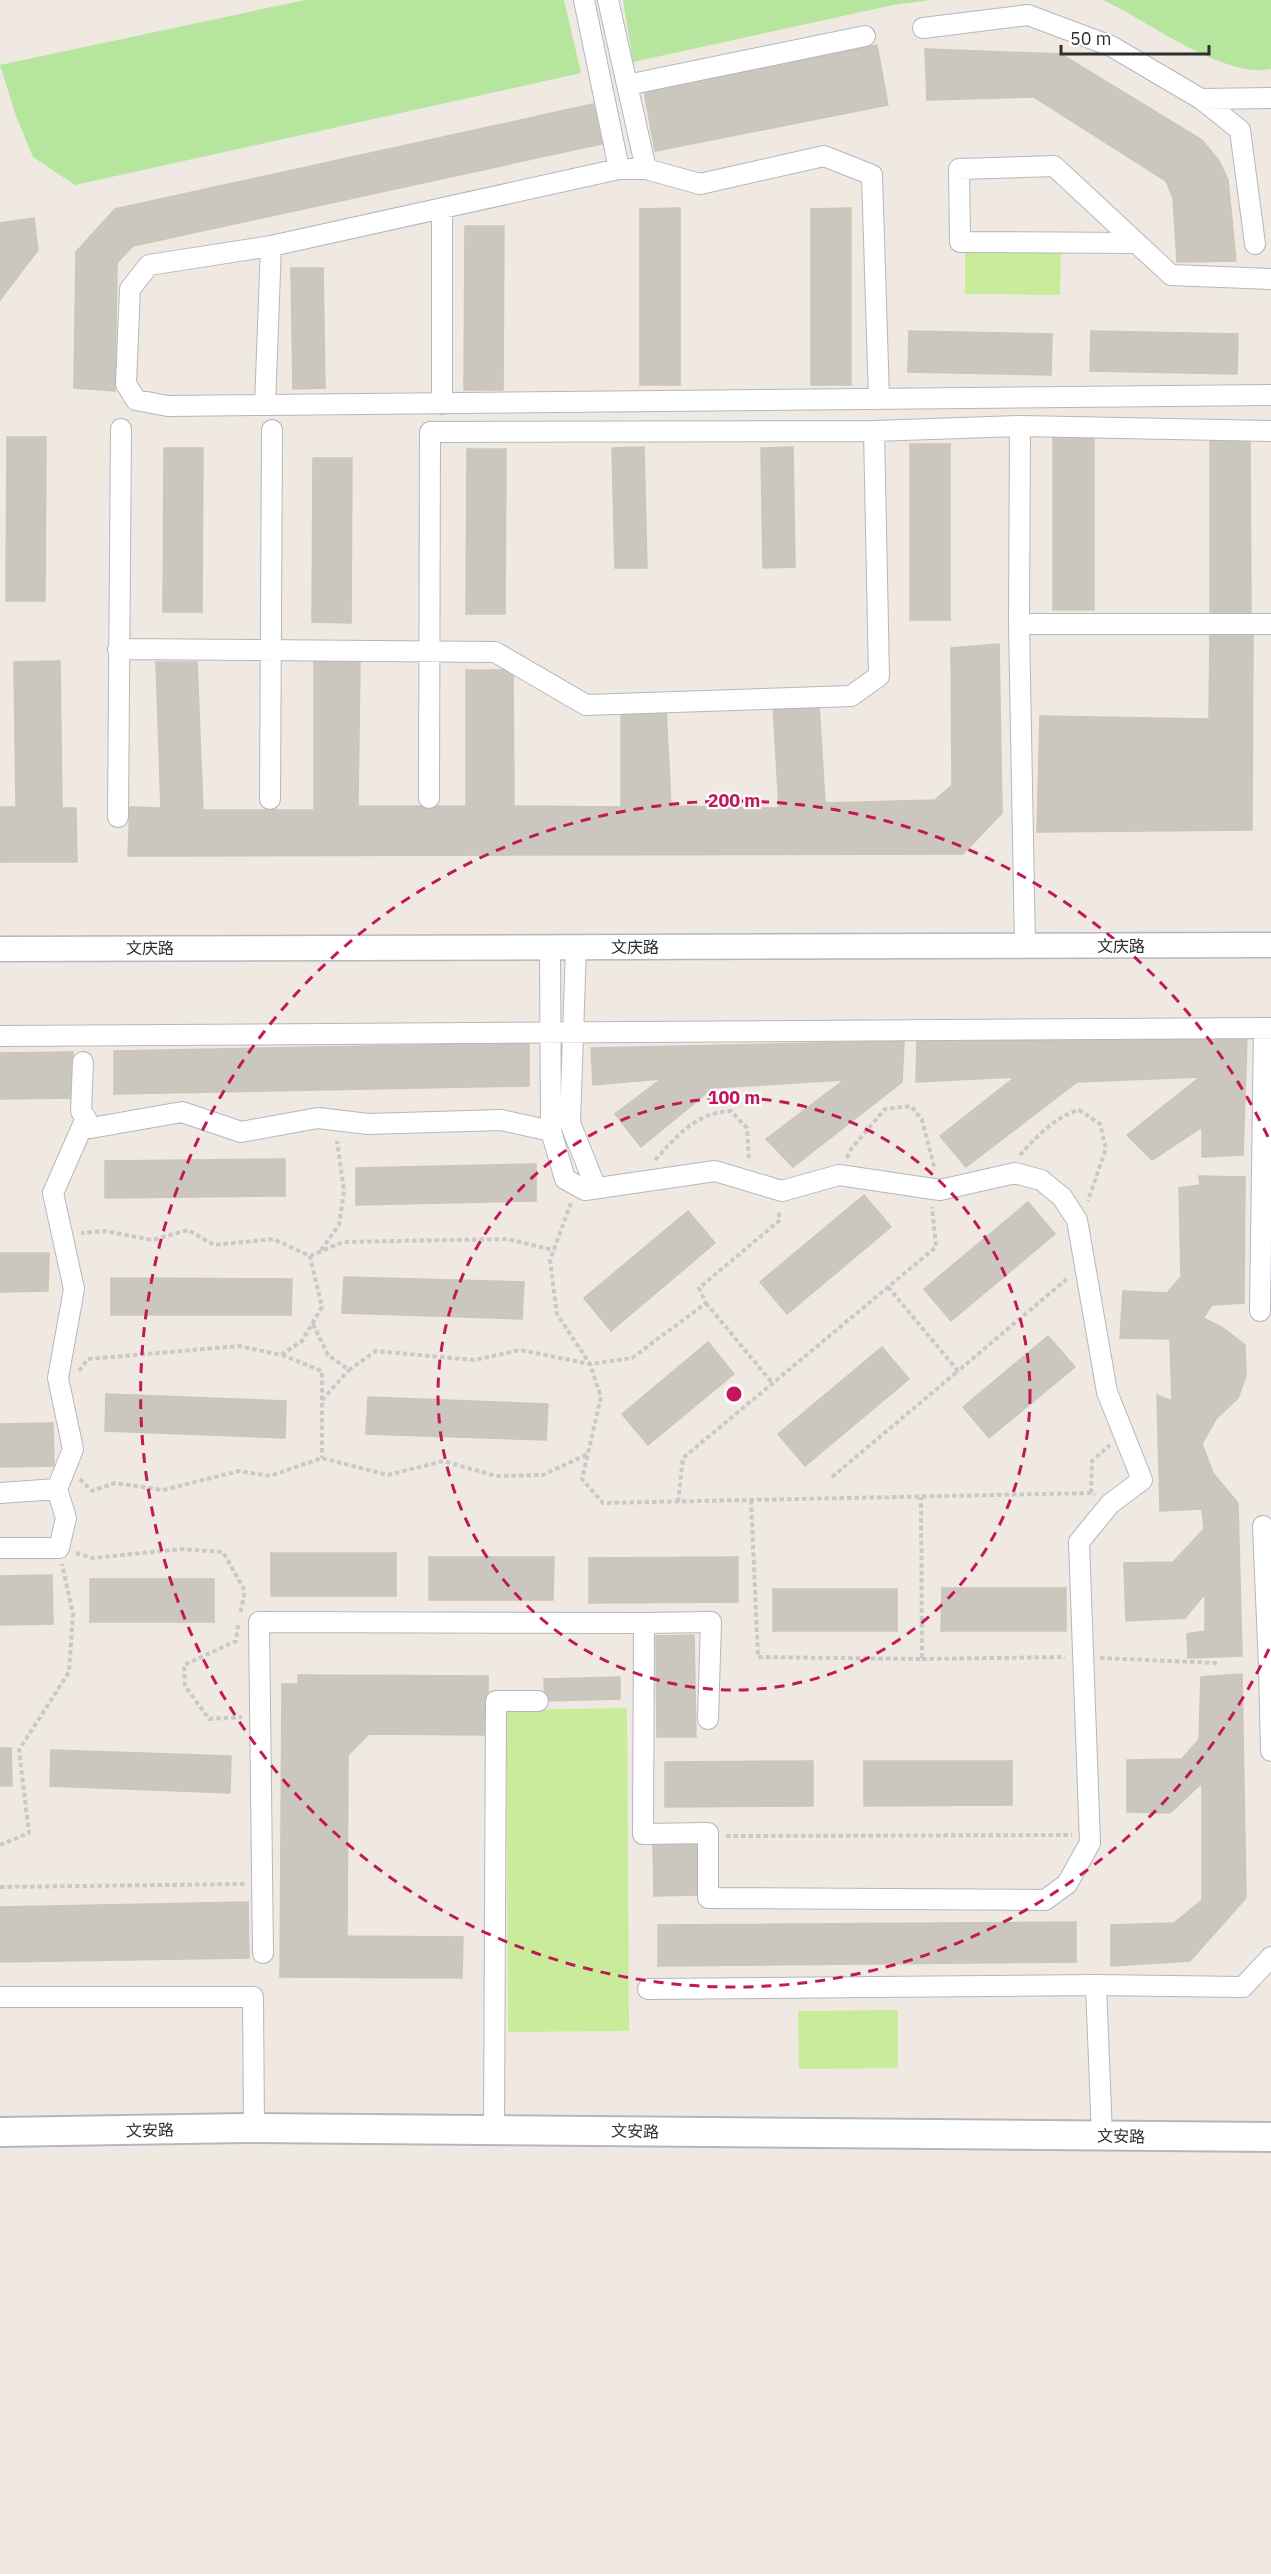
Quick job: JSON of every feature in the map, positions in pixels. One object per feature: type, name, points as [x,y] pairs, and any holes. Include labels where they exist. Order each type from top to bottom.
[{"type":"main road","name":"文安路","points":[[0,2132],[254,2128],[1271,2137]]},
{"type":"street","points":[[584,0],[619,169]]},
{"type":"street","points":[[608,0],[646,169]]},
{"type":"street","points":[[923,28],[1028,15],[1111,46],[1202,99],[1240,130],[1255,244]]},
{"type":"street","points":[[627,86],[865,36]]},
{"type":"street","points":[[1202,99],[1271,98]]},
{"type":"street","points":[[879,399],[872,175],[824,156],[700,184],[646,169],[619,169],[271,246],[149,265],[130,289],[126,384],[136,400],[168,406],[442,404],[1271,395]]},
{"type":"street","points":[[1137,243],[960,242],[958,169],[1054,166],[1137,243],[1171,275],[1271,279]]},
{"type":"street","points":[[442,208],[442,404]]},
{"type":"street","points":[[265,405],[271,246]]},
{"type":"street","points":[[1020,426],[1019,624],[1024,946]]},
{"type":"street","points":[[429,798],[430,432],[874,431],[1020,426],[1271,431]]},
{"type":"street","points":[[118,817],[121,429]]},
{"type":"street","points":[[270,799],[272,430]]},
{"type":"street","points":[[118,649],[495,652],[586,705],[851,696],[879,676],[874,431]]},
{"type":"street","points":[[1019,624],[1271,624]]},
{"type":"street","name":"文庆路","points":[[0,949],[1271,945]]},
{"type":"street","points":[[550,947],[551,1131],[565,1179],[587,1187],[715,1171],[782,1191],[839,1175],[935,1190],[1015,1173],[1041,1180],[1062,1197],[1077,1220],[1107,1392],[1142,1480],[1110,1504],[1078,1542],[1090,1843],[1067,1884],[1045,1900],[708,1898],[708,1833],[643,1833],[644,1623]]},
{"type":"street","points":[[576,947],[570,1123],[587,1187]]},
{"type":"street","points":[[0,1036],[1268,1028],[1260,1311]]},
{"type":"street","points":[[83,1062],[81,1110],[91,1128],[182,1112],[241,1132],[318,1118],[368,1124],[501,1120],[551,1131]]},
{"type":"street","points":[[0,1548],[59,1548],[66,1518],[57,1489],[73,1449],[58,1378],[74,1289],[53,1193],[86,1118]]},
{"type":"street","points":[[0,1492],[57,1489]]},
{"type":"street","points":[[1263,1526],[1270,1667],[1271,1751]]},
{"type":"street","points":[[263,1953],[259,1622],[711,1622],[708,1719]]},
{"type":"street","points":[[494,2130],[496,1701],[538,1701]]},
{"type":"street","points":[[648,1989],[1096,1985],[1244,1987],[1271,1957]]},
{"type":"street","points":[[1096,1985],[1102,2136]]},
{"type":"street","points":[[0,1996],[253,1997],[254,2128]]},
{"type":"path","points":[[678,1502],[683,1458],[936,1247],[935,1190],[922,1120],[911,1106],[885,1109],[851,1149],[839,1175]]},
{"type":"path","points":[[1001,1177],[1034,1140],[1068,1113],[1079,1110],[1100,1124],[1106,1148],[1087,1203],[1077,1220]]},
{"type":"path","points":[[647,1181],[653,1162],[680,1133],[712,1112],[731,1111],[747,1128],[750,1181]]},
{"type":"path","points":[[319,1252],[339,1225],[344,1191],[337,1141]]},
{"type":"path","points":[[587,1187],[550,1260],[557,1314],[590,1364],[601,1397],[582,1479],[603,1503],[1091,1493],[1110,1504]]},
{"type":"path","points":[[772,1384],[706,1303],[699,1288],[780,1220],[774,1189]]},
{"type":"path","points":[[62,1234],[105,1231],[152,1240],[188,1230],[214,1245],[273,1239],[310,1256],[343,1242],[507,1239],[554,1250]]},
{"type":"path","points":[[281,1355],[302,1341],[322,1307],[310,1256]]},
{"type":"path","points":[[832,1477],[1085,1263]]},
{"type":"path","points":[[888,1287],[958,1371]]},
{"type":"path","points":[[322,1401],[349,1370],[376,1351],[474,1360],[520,1350],[590,1364],[632,1358],[706,1303]]},
{"type":"path","points":[[312,1324],[328,1356],[349,1370]]},
{"type":"path","points":[[61,1392],[88,1359],[239,1346],[281,1355],[322,1371],[322,1458]]},
{"type":"path","points":[[1091,1493],[1092,1461],[1108,1446],[1125,1439]]},
{"type":"path","points":[[66,1466],[92,1491],[115,1483],[163,1491],[239,1471],[270,1476],[322,1458],[388,1475],[442,1461],[496,1476],[543,1475],[588,1453]]},
{"type":"path","points":[[751,1500],[758,1657],[922,1659],[921,1497]]},
{"type":"path","points":[[0,1845],[29,1833],[19,1750],[69,1672],[73,1614],[59,1548],[93,1558],[182,1549],[224,1552],[244,1591],[236,1641],[184,1665],[185,1686],[209,1719],[246,1717]]},
{"type":"path","points":[[722,1836],[1090,1835]]},
{"type":"path","points":[[0,1887],[247,1884],[247,1872]]},
{"type":"green space","points":[[305,0],[564,0],[581,73],[75,185],[33,157],[16,116],[0,65]]},
{"type":"green space","points":[[623,0],[931,0],[893,5],[633,62]]},
{"type":"green space","points":[[1103,0],[1271,0],[1271,69],[1252,70],[1208,57]]},
{"type":"green space","points":[[965,249],[1061,250],[1060,295],[965,294]]},
{"type":"green space","points":[[627,1708],[629,2031],[508,2032],[506,1710]]},
{"type":"green space","points":[[898,2010],[898,2068],[799,2069],[798,2011]]},
{"type":"building","points":[[877,45],[888,105],[655,151],[644,91]]},
{"type":"building","points":[[925,49],[1061,54],[1202,140],[1219,161],[1228,180],[1236,261],[1177,262],[1173,198],[1166,181],[1034,97],[927,100]]},
{"type":"building","points":[[593,104],[606,143],[133,246],[117,263],[115,391],[74,388],[76,252],[115,209]]},
{"type":"building","points":[[680,208],[680,385],[640,385],[640,209]]},
{"type":"building","points":[[851,208],[851,385],[811,385],[811,209]]},
{"type":"building","points":[[34,218],[38,250],[0,300],[0,223]]},
{"type":"building","points":[[465,226],[504,226],[503,390],[464,390]]},
{"type":"building","points":[[291,268],[323,268],[325,388],[293,389]]},
{"type":"building","points":[[909,331],[1052,334],[1051,375],[908,372]]},
{"type":"building","points":[[1091,331],[1238,334],[1237,374],[1090,371]]},
{"type":"building","points":[[1053,434],[1094,434],[1094,610],[1053,610]]},
{"type":"building","points":[[7,437],[46,437],[45,601],[6,601]]},
{"type":"building","points":[[1210,438],[1250,438],[1251,615],[1210,615]]},
{"type":"building","points":[[910,444],[950,444],[950,620],[910,620]]},
{"type":"building","points":[[644,447],[647,568],[615,568],[612,448]]},
{"type":"building","points":[[793,447],[795,567],[763,568],[761,448]]},
{"type":"building","points":[[164,448],[203,448],[202,612],[163,612]]},
{"type":"building","points":[[467,449],[506,449],[505,614],[466,614]]},
{"type":"building","points":[[313,458],[352,458],[351,623],[312,622]]},
{"type":"building","points":[[1210,632],[1253,635],[1252,830],[1037,832],[1040,716],[1209,719]]},
{"type":"building","points":[[999,644],[1002,813],[963,854],[128,856],[130,807],[161,808],[156,662],[197,662],[203,810],[314,810],[314,661],[360,662],[358,806],[466,806],[466,670],[513,670],[514,806],[621,807],[621,714],[666,709],[671,806],[779,808],[773,704],[819,704],[825,803],[935,800],[952,785],[951,648]]},
{"type":"building","points":[[60,661],[62,808],[76,808],[77,862],[0,862],[0,807],[16,807],[14,662]]},
{"type":"building","points":[[1247,1037],[1243,1155],[1202,1157],[1202,1127],[1152,1160],[1127,1135],[1200,1077],[1077,1082],[966,1167],[940,1136],[1015,1077],[916,1082],[917,1042]]},
{"type":"building","points":[[904,1041],[902,1082],[793,1167],[766,1139],[844,1080],[713,1088],[641,1147],[615,1114],[661,1079],[593,1085],[591,1048]]},
{"type":"building","points":[[529,1043],[529,1086],[114,1094],[114,1051]]},
{"type":"building","points":[[73,1052],[73,1098],[0,1099],[0,1053]]},
{"type":"building","points":[[285,1159],[285,1196],[105,1198],[105,1161]]},
{"type":"building","points":[[536,1164],[536,1201],[356,1205],[356,1168]]},
{"type":"building","points":[[1199,1176],[1245,1177],[1244,1303],[1212,1305],[1203,1318],[1223,1328],[1245,1345],[1246,1376],[1238,1398],[1216,1419],[1202,1444],[1213,1473],[1238,1503],[1242,1656],[1188,1658],[1187,1634],[1205,1631],[1205,1594],[1185,1618],[1126,1621],[1124,1563],[1173,1562],[1204,1529],[1202,1509],[1160,1511],[1157,1395],[1172,1401],[1170,1339],[1120,1338],[1123,1291],[1167,1293],[1181,1277],[1179,1188],[1200,1185]]},
{"type":"building","points":[[864,1195],[891,1227],[787,1314],[760,1282]]},
{"type":"building","points":[[1028,1202],[1055,1234],[951,1321],[924,1289]]},
{"type":"building","points":[[688,1211],[715,1243],[611,1331],[584,1298]]},
{"type":"building","points":[[0,1253],[49,1253],[48,1291],[0,1292]]},
{"type":"building","points":[[344,1277],[524,1282],[522,1319],[342,1313]]},
{"type":"building","points":[[111,1278],[292,1279],[291,1315],[111,1315]]},
{"type":"building","points":[[1048,1336],[1075,1367],[989,1438],[963,1407]]},
{"type":"building","points":[[708,1342],[734,1374],[648,1445],[622,1414]]},
{"type":"building","points":[[882,1347],[909,1379],[805,1466],[778,1434]]},
{"type":"building","points":[[106,1394],[286,1401],[285,1438],[105,1431]]},
{"type":"building","points":[[368,1397],[548,1404],[546,1440],[366,1434]]},
{"type":"building","points":[[53,1423],[54,1466],[0,1467],[0,1424]]},
{"type":"building","points":[[271,1553],[396,1553],[396,1596],[271,1596]]},
{"type":"building","points":[[429,1557],[554,1557],[553,1600],[429,1600]]},
{"type":"building","points":[[738,1557],[738,1602],[589,1603],[589,1558]]},
{"type":"building","points":[[52,1575],[53,1624],[0,1625],[0,1576]]},
{"type":"building","points":[[90,1579],[214,1579],[214,1622],[90,1622]]},
{"type":"building","points":[[942,1588],[1066,1588],[1066,1631],[941,1631]]},
{"type":"building","points":[[773,1589],[897,1589],[897,1631],[773,1631]]},
{"type":"building","points":[[694,1635],[696,1737],[657,1737],[656,1636]]},
{"type":"building","points":[[1242,1674],[1246,1898],[1190,1961],[1111,1966],[1111,1925],[1174,1923],[1202,1900],[1202,1783],[1170,1813],[1127,1812],[1127,1760],[1182,1759],[1199,1739],[1201,1677]]},
{"type":"building","points":[[298,1675],[488,1676],[488,1735],[369,1734],[348,1755],[347,1936],[463,1937],[462,1978],[280,1977],[282,1684],[298,1684]]},
{"type":"building","points":[[620,1677],[620,1699],[545,1701],[544,1679]]},
{"type":"building","points":[[0,1748],[11,1748],[12,1786],[0,1786]]},
{"type":"building","points":[[51,1750],[231,1756],[230,1793],[50,1786]]},
{"type":"building","points":[[813,1761],[813,1806],[665,1807],[665,1762]]},
{"type":"building","points":[[864,1761],[1012,1761],[1012,1805],[864,1806]]},
{"type":"building","points":[[696,1840],[697,1895],[654,1896],[653,1841]]},
{"type":"building","points":[[248,1902],[249,1958],[0,1962],[0,1907]]},
{"type":"building","points":[[1076,1922],[1076,1962],[658,1966],[658,1925]]}]
